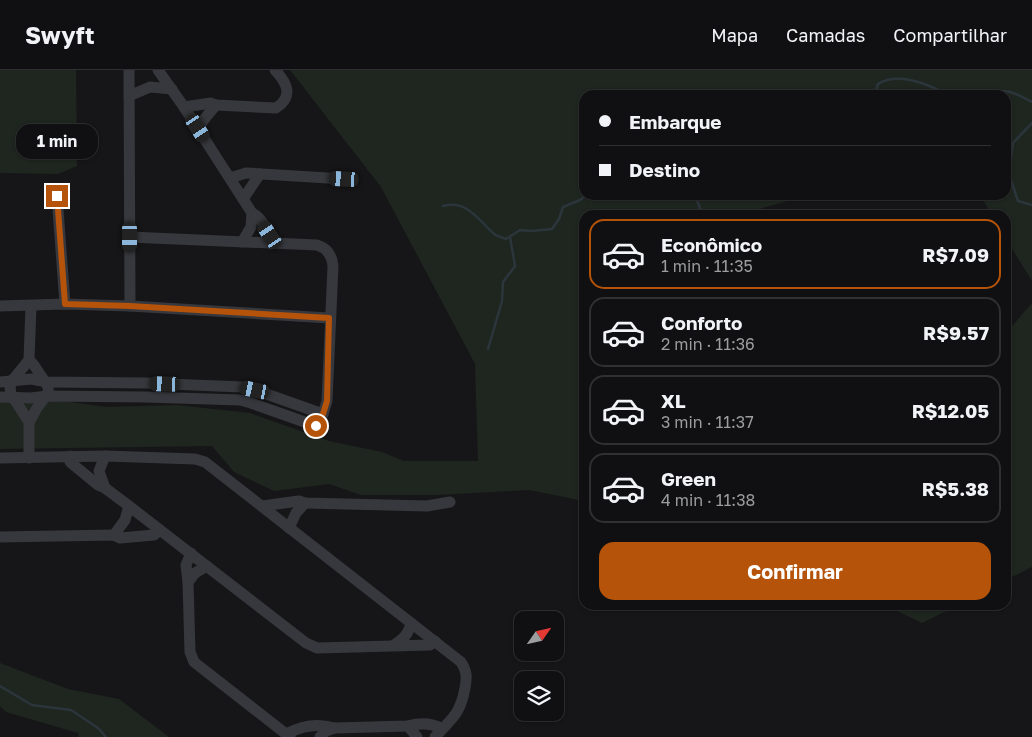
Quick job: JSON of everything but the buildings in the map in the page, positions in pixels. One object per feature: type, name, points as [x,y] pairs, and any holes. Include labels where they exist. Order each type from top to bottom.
[{"type":"street","points":[[129,70],[130,306]]},
{"type":"street","points":[[158,70],[198,128],[252,213],[257,216],[270,235],[271,244]]},
{"type":"street","points":[[184,107],[211,103],[216,105],[276,108],[285,100],[287,86],[284,79],[275,70]]},
{"type":"street","points":[[130,96],[150,87],[172,89]]},
{"type":"street","points":[[198,128],[216,105]]},
{"type":"street","points":[[230,178],[246,173],[344,179]]},
{"type":"street","points":[[243,199],[260,174]]},
{"type":"street","points":[[57,196],[65,304]]},
{"type":"street","points":[[242,242],[252,226],[252,213]]},
{"type":"street","points":[[0,396],[240,400],[316,426],[323,414],[327,401],[329,318],[333,266],[330,254],[324,248],[317,245],[130,237]]},
{"type":"street","points":[[0,306],[65,304],[130,306],[329,318]]},
{"type":"street","points":[[6,382],[29,360],[31,306]]},
{"type":"street","points":[[29,360],[47,382],[48,390],[47,396],[29,422],[29,458]]},
{"type":"street","points":[[6,382],[31,379],[47,382],[146,383],[242,387],[323,414]]},
{"type":"street","points":[[6,382],[29,422]]},
{"type":"street","points":[[70,456],[70,462],[98,485],[129,506],[306,643],[317,648],[430,645],[435,641]]},
{"type":"street","points":[[0,458],[105,456],[195,459],[205,462],[461,662],[467,676],[462,706],[438,733],[435,725],[415,724],[408,726],[334,728],[327,726],[300,727],[288,735],[194,662],[190,652],[186,565],[191,554]]},
{"type":"street","points":[[105,456],[99,471],[105,488]]},
{"type":"street","points":[[262,506],[299,501],[305,503],[427,506],[450,502]]},
{"type":"street","points":[[289,528],[296,513],[305,503]]},
{"type":"street","points":[[114,535],[125,520],[129,506]]},
{"type":"street","points":[[0,537],[114,535],[120,538],[154,536],[160,530]]},
{"type":"street","points":[[188,582],[195,573],[206,566]]},
{"type":"street","points":[[394,646],[405,637],[410,630],[411,623]]},
{"type":"street","points":[[408,726],[418,737]]},
{"type":"street","points":[[320,737],[326,731],[334,728]]},
{"type":"shaded area","points":[[0,70],[76,70],[77,166],[58,174],[0,173]]},
{"type":"shaded area","points":[[290,70],[1032,70],[1032,281],[1011,247],[1011,210],[989,210],[983,200],[1011,200],[1011,90],[579,90],[579,200],[791,200],[756,210],[579,210],[579,500],[529,490],[439,495],[361,495],[329,484],[274,491],[234,472],[212,446],[0,449],[0,402],[50,399],[106,407],[177,405],[250,413],[329,441],[382,452],[404,461],[478,461],[475,364],[381,187]]},
{"type":"shaded area","points":[[1032,303],[1032,567],[1011,578],[1011,327]]},
{"type":"shaded area","points":[[895,610],[948,610],[922,623]]},
{"type":"shaded area","points":[[0,663],[68,689],[119,699],[169,737],[79,737],[78,733],[6,712],[0,706]]},
{"type":"waterway","points":[[876,90],[878,84],[886,80],[895,79],[913,80],[938,90]]},
{"type":"waterway","points":[[1011,92],[1032,102]]},
{"type":"waterway","points":[[1011,158],[1013,143],[1032,123]]},
{"type":"waterway","points":[[1011,180],[1018,201],[1032,205]]},
{"type":"waterway","points":[[443,206],[451,205],[465,208],[495,235],[506,239],[520,230],[552,229],[559,219],[563,207],[580,200]]},
{"type":"waterway","points":[[696,200],[700,210]]},
{"type":"waterway","points":[[488,349],[502,301],[503,282],[515,266],[510,237]]},
{"type":"waterway","points":[[0,686],[32,705],[71,710],[98,728],[106,737]]},
{"type":"route","points":[[57,196],[65,304],[215,310],[329,318],[327,401],[323,414],[316,426]]}]
